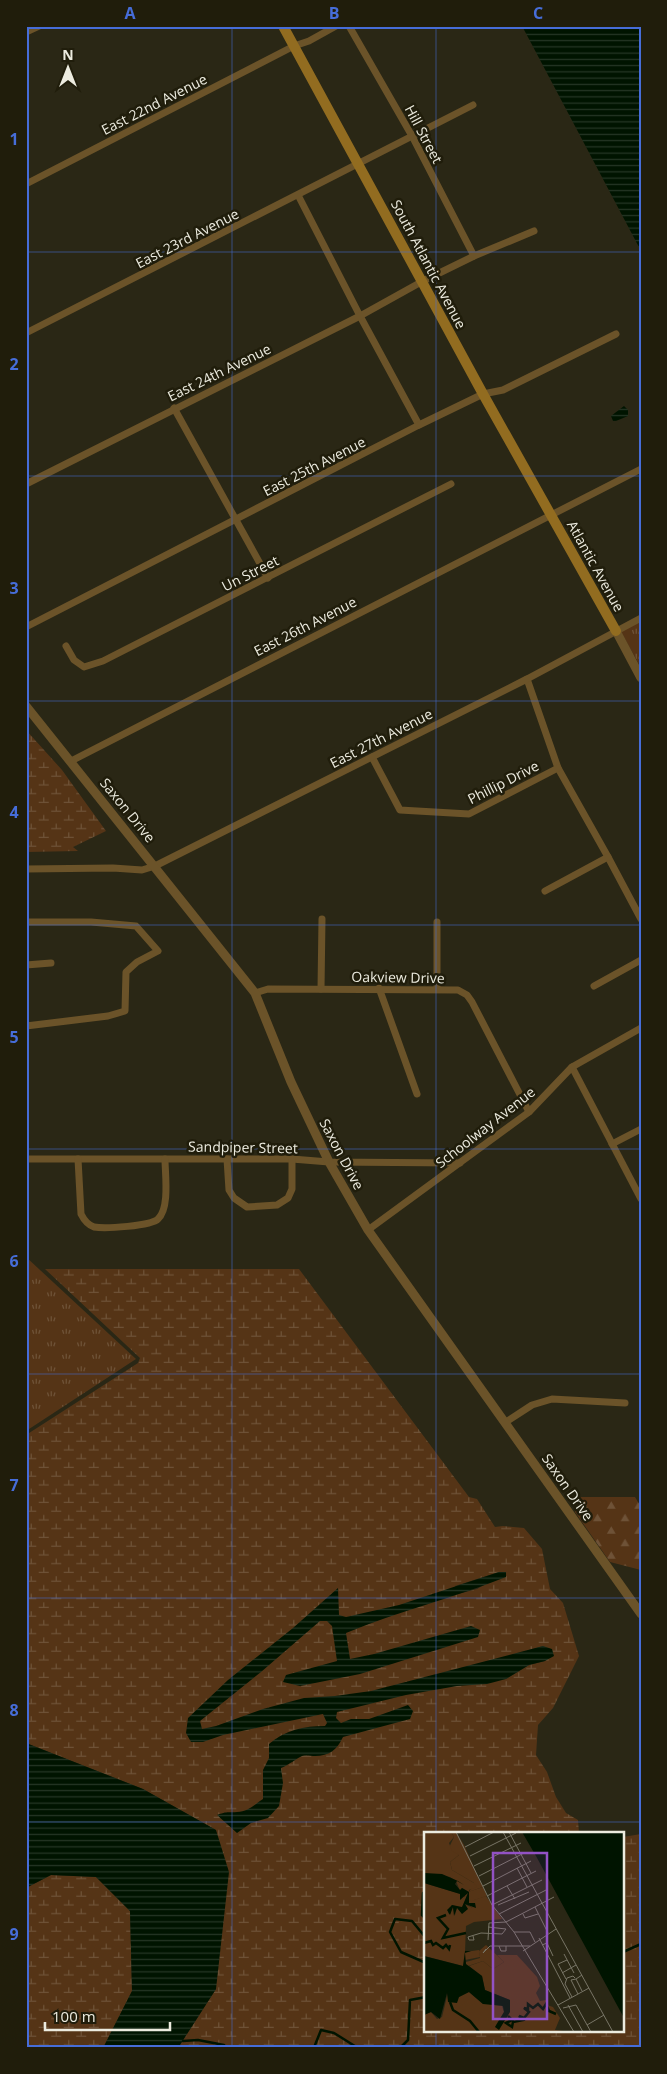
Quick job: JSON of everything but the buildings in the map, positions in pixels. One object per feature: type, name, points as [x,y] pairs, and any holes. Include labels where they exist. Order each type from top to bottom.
[{"type":"main road","name":"South Atlantic Avenue","points":[[283,26],[483,394],[552,515]]},
{"type":"main road","name":"Atlantic Avenue","points":[[552,515],[616,631]]},
{"type":"street","points":[[26,32],[39,26]]},
{"type":"street","name":"East 22nd Avenue","points":[[26,184],[336,26]]},
{"type":"street","name":"Hill Street","points":[[349,26],[412,136],[474,256]]},
{"type":"street","name":"East 23rd Avenue","points":[[26,333],[473,105]]},
{"type":"street","points":[[298,194],[360,316],[419,425]]},
{"type":"street","name":"East 24th Avenue","points":[[26,484],[360,316],[423,281],[474,256],[534,231]]},
{"type":"street","name":"East 25th Avenue","points":[[26,627],[419,425],[483,394],[503,390],[616,334]]},
{"type":"street","points":[[174,408],[268,578]]},
{"type":"street","name":"East 26th Avenue","points":[[71,762],[301,642],[641,469]]},
{"type":"street","name":"Un Street","points":[[66,646],[74,660],[84,667],[103,661],[451,484]]},
{"type":"street","name":"East 27th Avenue","points":[[26,869],[113,868],[142,870],[155,866],[527,680],[641,618]]},
{"type":"street","points":[[616,631],[641,678]]},
{"type":"street","points":[[527,680],[558,768],[641,919]]},
{"type":"street","name":"Saxon Drive","points":[[26,706],[255,992],[291,1082],[329,1162],[368,1230],[639,1610]]},
{"type":"street","name":"Phillip Drive","points":[[372,757],[400,810],[469,814],[558,768]]},
{"type":"street","points":[[545,891],[608,856]]},
{"type":"street","points":[[321,988],[322,919]]},
{"type":"street","points":[[26,922],[91,922],[136,926],[158,951],[137,962],[126,972],[125,1010],[108,1016],[26,1026]]},
{"type":"street","points":[[436,922],[436,989]]},
{"type":"street","points":[[594,986],[641,960]]},
{"type":"street","points":[[26,965],[52,963]]},
{"type":"street","name":"Oakview Drive","points":[[255,992],[268,989],[321,988],[458,990],[467,995],[472,1002],[529,1112]]},
{"type":"street","points":[[379,988],[417,1094]]},
{"type":"street","name":"Schoolway Avenue","points":[[368,1230],[529,1112],[572,1067],[641,1028]]},
{"type":"street","points":[[572,1067],[641,1199]]},
{"type":"street","points":[[612,1144],[641,1129]]},
{"type":"street","name":"Sandpiper Street","points":[[26,1159],[292,1159],[329,1162],[460,1163]]},
{"type":"street","points":[[78,1159],[81,1214],[86,1222],[94,1227],[147,1225],[159,1218],[165,1206],[165,1159]]},
{"type":"street","points":[[227,1159],[229,1190],[234,1198],[247,1207],[277,1205],[288,1198],[292,1189],[292,1159]]},
{"type":"street","points":[[506,1422],[532,1405],[552,1399],[625,1403]]},
{"type":"green space","points":[[641,618],[641,668],[620,630]]},
{"type":"green space","points":[[26,730],[62,770],[106,831],[73,847],[78,851],[26,852]]},
{"type":"green space","points":[[26,1257],[136,1359],[26,1431]]},
{"type":"green space","points":[[45,1269],[299,1269],[469,1497],[477,1499],[495,1527],[524,1528],[542,1549],[550,1589],[563,1603],[579,1656],[553,1708],[538,1725],[536,1755],[547,1772],[556,1797],[566,1813],[578,1820],[579,1832],[424,1832],[424,2032],[624,2032],[624,1837],[641,1834],[641,2048],[178,2048],[216,1989],[216,1830],[143,1789],[26,1743],[26,1435],[138,1363],[140,1358]],"holes":[[[499,1572],[506,1572],[477,1589],[458,1594],[455,1586]],[[543,1646],[545,1661],[529,1665],[506,1679],[519,1653]]]},
{"type":"green space","points":[[574,1497],[635,1497],[641,1507],[641,1570],[610,1562],[575,1512]]},
{"type":"green space","points":[[51,1875],[96,1877],[130,1911],[132,1991],[103,2048],[26,2048],[26,1888]]},
{"type":"shaded area","points":[[522,26],[641,26],[641,251],[530,41]]},
{"type":"shaded area","points":[[624,406],[628,410],[628,416],[613,421],[611,416]]},
{"type":"shaded area","points":[[499,1572],[506,1572],[506,1577],[346,1633],[350,1659],[471,1626],[480,1630],[478,1637],[360,1674],[300,1686],[283,1682],[286,1675],[337,1661],[332,1626],[327,1621],[320,1621],[200,1721],[202,1729],[304,1698],[371,1691],[543,1646],[552,1649],[554,1656],[545,1661],[529,1665],[506,1679],[487,1684],[457,1686],[406,1695],[337,1712],[336,1718],[341,1723],[351,1719],[369,1719],[408,1705],[413,1711],[410,1719],[343,1737],[335,1749],[328,1753],[320,1756],[302,1756],[281,1768],[283,1783],[279,1806],[268,1818],[251,1823],[237,1833],[217,1815],[245,1811],[263,1799],[263,1770],[269,1758],[269,1744],[288,1732],[302,1728],[325,1726],[327,1723],[323,1714],[223,1735],[203,1742],[191,1742],[186,1733],[188,1718],[228,1680],[293,1628],[338,1588],[339,1615],[346,1617],[399,1605]]},
{"type":"shaded area","points":[[26,1743],[143,1789],[216,1830],[229,1872],[216,1989],[178,2048],[103,2048],[132,1991],[130,1911],[96,1877],[51,1875],[26,1888]]},
{"type":"waterway","points":[[424,1892],[422,1915],[424,1917]]},
{"type":"waterway","points":[[424,1936],[412,1921],[395,1919],[390,1932],[401,1952],[424,1962]]},
{"type":"waterway","points":[[624,1952],[641,1944]]},
{"type":"waterway","points":[[400,2048],[408,2040],[410,2000],[424,1997]]},
{"type":"waterway","points":[[316,2048],[315,2045],[321,2030],[334,2033],[358,2048]]},
{"type":"waterway","points":[[183,2041],[198,2040],[224,2045],[226,2048]]}]
